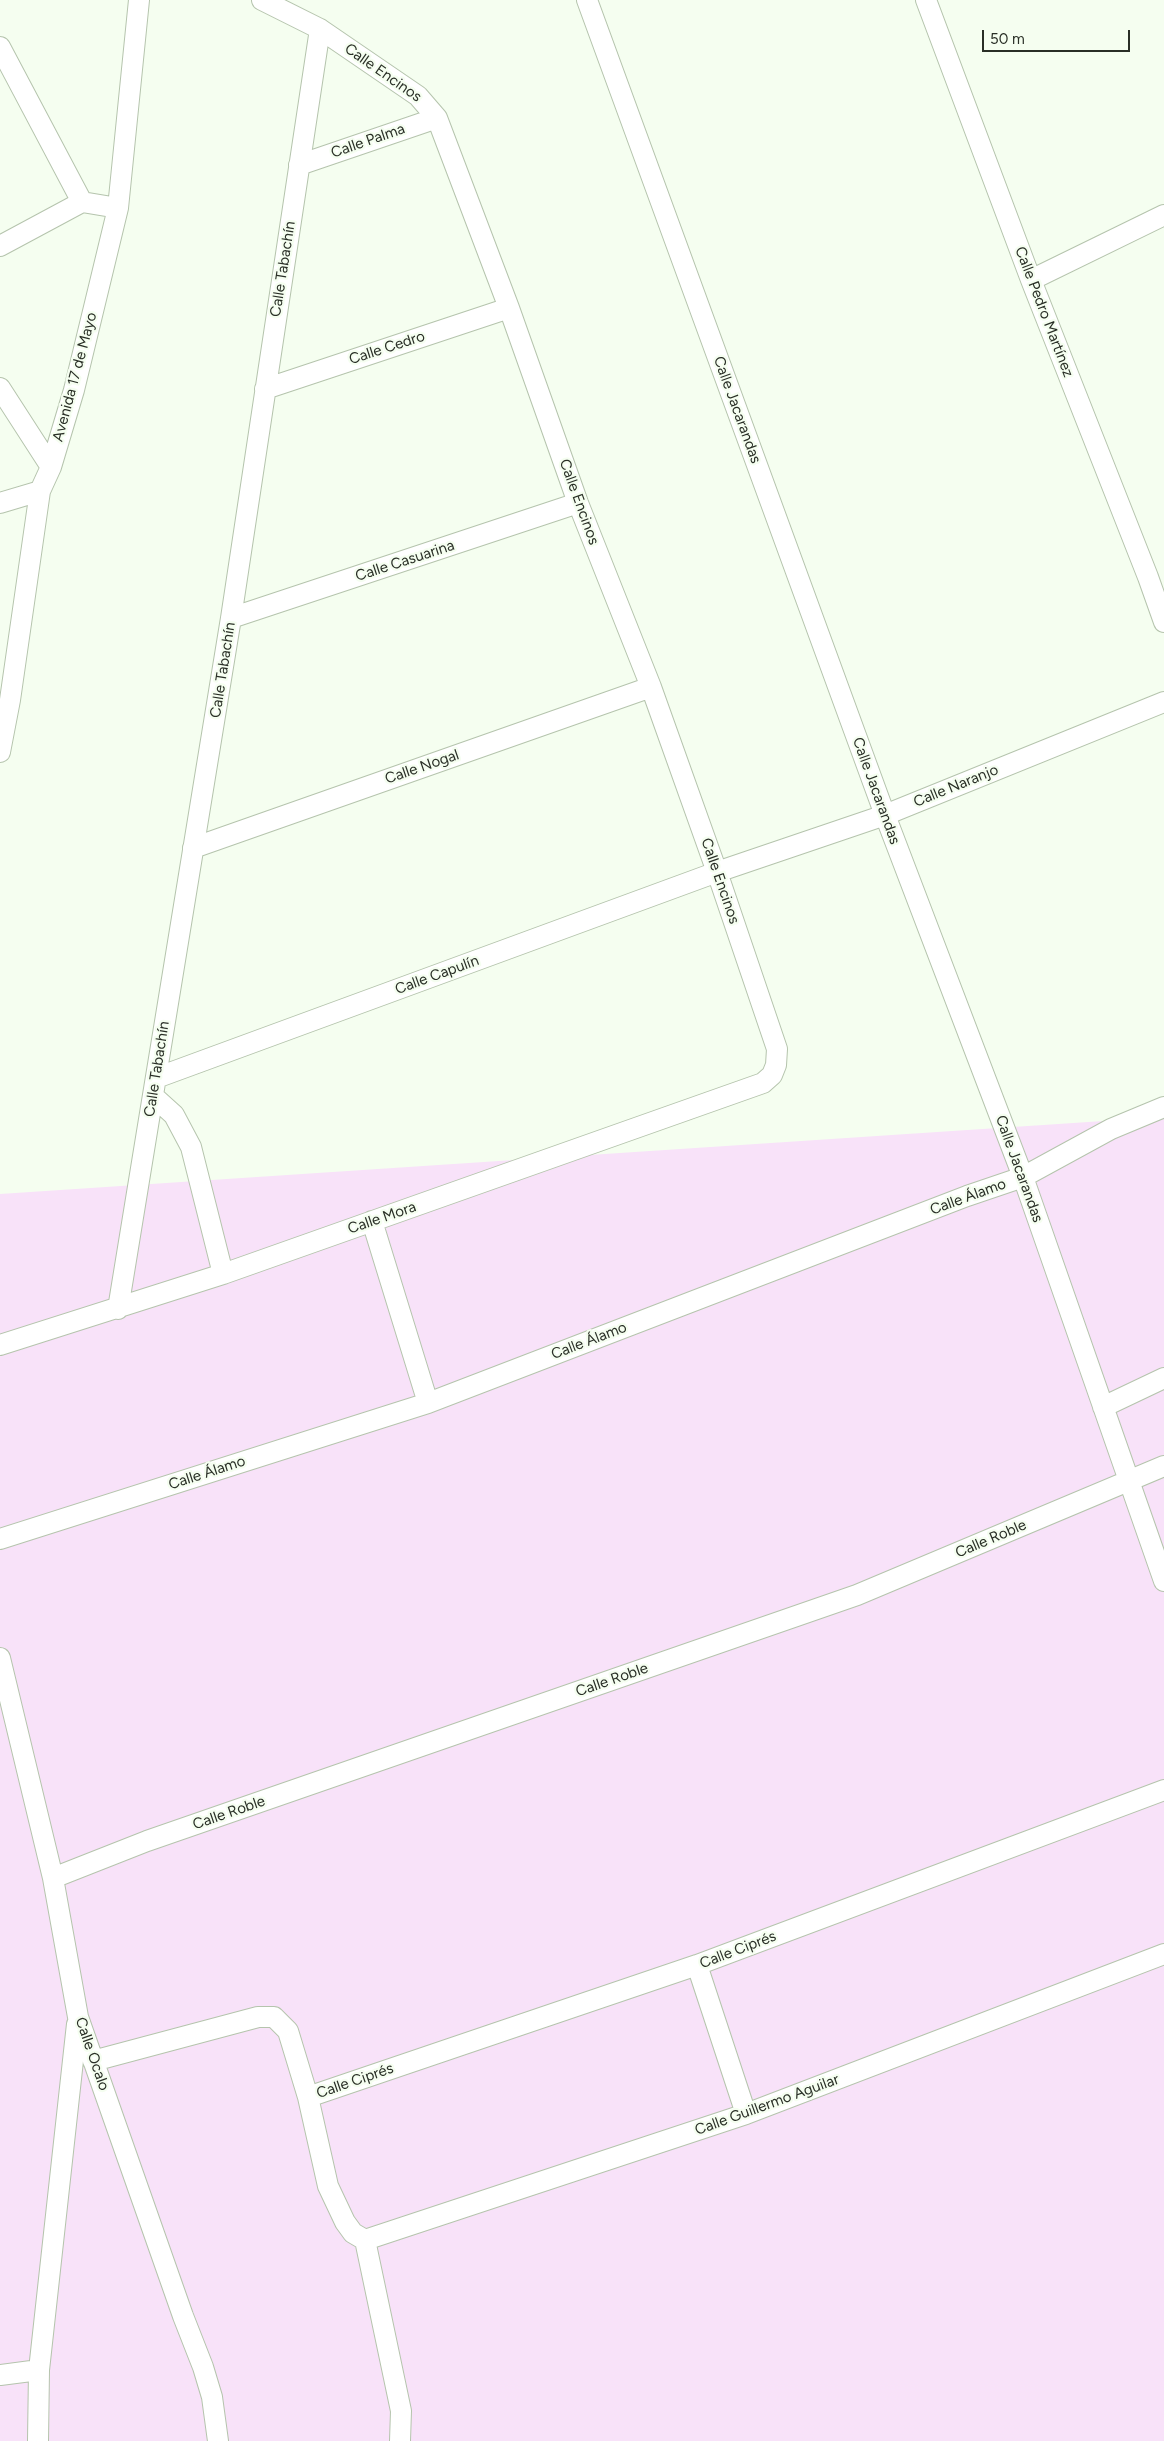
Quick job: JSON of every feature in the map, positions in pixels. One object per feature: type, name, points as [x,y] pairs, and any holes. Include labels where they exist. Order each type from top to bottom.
[{"type":"street","name":"Avenida 17 de Mayo","points":[[0,752],[10,700],[40,492],[51,467],[74,390],[118,208],[139,0]]},
{"type":"street","name":"Calle Encinos","points":[[262,0],[320,29],[418,96],[437,118],[509,308],[578,504],[651,687],[717,872],[777,1049],[776,1065],[772,1075],[762,1083]]},
{"type":"street","name":"Calle Jacarandas","points":[[587,0],[884,815],[1023,1177],[1164,1581]]},
{"type":"street","name":"Calle Pedro Martínez","points":[[926,0],[1031,280],[1164,622]]},
{"type":"street","name":"Calle Tabachín","points":[[118,1309],[231,618],[264,389],[320,29]]},
{"type":"street","points":[[0,47],[82,202]]},
{"type":"street","name":"Calle Palma","points":[[299,165],[437,118]]},
{"type":"street","points":[[0,246],[82,202],[118,208]]},
{"type":"street","points":[[1031,280],[1164,215]]},
{"type":"street","name":"Calle Cedro","points":[[264,389],[509,308]]},
{"type":"street","points":[[0,388],[51,467]]},
{"type":"street","points":[[0,503],[40,492]]},
{"type":"street","name":"Calle Casuarina","points":[[231,618],[578,504]]},
{"type":"street","name":"Calle Nogal","points":[[193,848],[651,687]]},
{"type":"street","name":"Calle Naranjo","points":[[717,872],[884,815],[1164,702]]},
{"type":"street","name":"Calle Capulín","points":[[155,1087],[717,872]]},
{"type":"street","name":"Calle Mora","points":[[0,1345],[118,1309],[222,1274],[762,1083]]},
{"type":"street","points":[[155,1087],[174,1115],[190,1147],[222,1274]]},
{"type":"street","name":"Calle Álamo","points":[[0,1539],[428,1403],[967,1196],[1023,1177],[1111,1129],[1164,1107]]},
{"type":"street","points":[[372,1221],[428,1403]]},
{"type":"street","points":[[1103,1407],[1164,1378]]},
{"type":"street","name":"Calle Roble","points":[[53,1878],[147,1841],[857,1595],[1164,1466]]},
{"type":"street","name":"Calle Ocalo","points":[[0,1658],[53,1878],[78,2017],[183,2316],[203,2367],[212,2396],[218,2441]]},
{"type":"street","name":"Calle Ciprés","points":[[308,2097],[697,1965],[1164,1790]]},
{"type":"street","name":"Calle Guillermo Aguilar","points":[[366,2240],[746,2114],[1164,1954]]},
{"type":"street","points":[[697,1965],[746,2114]]},
{"type":"street","points":[[38,2441],[39,2370],[78,2017]]},
{"type":"street","name":"Calle Ciprés","points":[[93,2061],[258,2017],[274,2018],[288,2031],[308,2097],[328,2186],[345,2222],[353,2233],[366,2240]]},
{"type":"street","points":[[366,2240],[401,2411],[400,2441]]},
{"type":"street","points":[[0,2375],[39,2370]]},
{"type":"shaded area","points":[[1164,1117],[1164,2441],[0,2441],[0,1194]]}]
